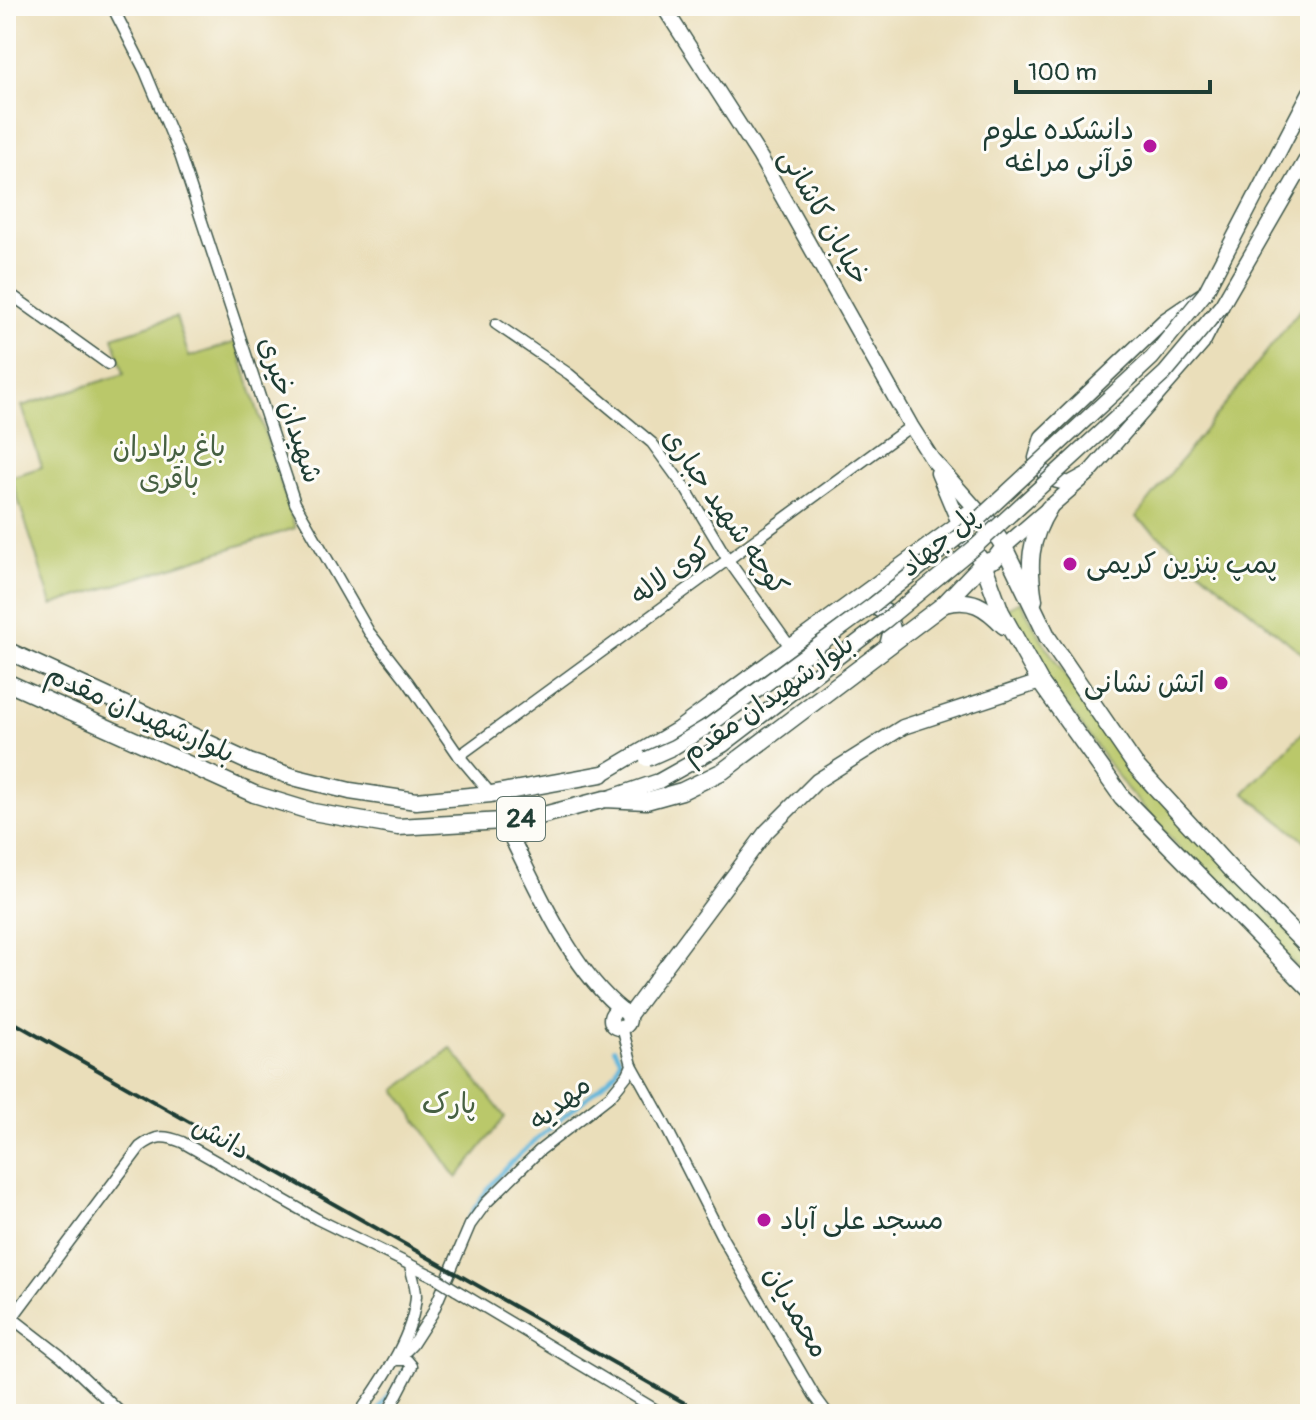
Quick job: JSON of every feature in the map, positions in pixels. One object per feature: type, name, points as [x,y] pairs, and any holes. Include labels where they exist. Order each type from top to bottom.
[{"type":"main road","name":"خیابان کاشانی","points":[[663,6],[760,157],[911,426],[932,459],[978,511]]},
{"type":"main road","name":"پل جهاد","points":[[602,774],[674,747],[710,725],[873,605],[962,534],[1152,358],[1205,293],[1310,92]]},
{"type":"main road","points":[[1004,547],[1089,473],[1202,344],[1310,153]]},
{"type":"main road","points":[[1089,473],[1069,484],[1047,478],[1036,458],[1042,437],[1165,320],[1205,293]]},
{"type":"main road","name":"پل جهاد","points":[[605,799],[659,781],[723,745],[885,621],[976,546],[1165,373],[1222,305]]},
{"type":"main road","name":"خیابان کاشانی","points":[[932,459],[959,523]]},
{"type":"main road","points":[[1043,629],[1034,600],[1031,558],[1032,542],[1049,508]]},
{"type":"main road","points":[[978,511],[1004,547],[1043,629],[1135,765],[1189,827],[1310,949]]},
{"type":"main road","name":"24","points":[[602,774],[678,729],[852,603],[959,523],[967,513],[978,511]]},
{"type":"main road","points":[[959,523],[960,533],[983,563],[1001,612],[1040,682],[1122,797],[1310,989]]},
{"type":"main road","name":"24","points":[[983,563],[995,559],[1004,547]]},
{"type":"main road","name":"بلوارشهیدان مقدم","points":[[6,682],[254,794],[313,812],[398,827],[536,817],[605,799],[646,801],[682,791],[723,771],[943,605],[983,563]]},
{"type":"main road","points":[[1001,612],[1003,602],[1014,594],[1020,595],[1031,605]]},
{"type":"main road","points":[[943,605],[958,601],[973,602],[990,611],[1015,638]]},
{"type":"main road","points":[[852,603],[873,605],[888,614],[892,629],[888,646]]},
{"type":"main road","name":"بلوارشهیدان مقدم","points":[[6,650],[249,762],[350,791],[416,801],[491,794],[602,774]]},
{"type":"main road","points":[[503,821],[566,942],[621,1018],[766,832],[817,781],[903,727],[1040,682]]},
{"type":"street","name":"شهیدان خیری","points":[[112,6],[145,71],[180,155],[295,503],[369,632],[459,756],[491,794]]},
{"type":"street","points":[[6,291],[108,364]]},
{"type":"street","name":"کوچه شهید جباری","points":[[496,324],[569,374],[652,443],[687,491],[728,560],[791,648]]},
{"type":"street","name":"کوی لاله","points":[[459,756],[911,426]]},
{"type":"street","points":[[621,1018],[632,1065]]},
{"type":"street","name":"مهدیه","points":[[396,1361],[412,1345],[432,1314],[470,1225],[486,1203],[539,1151],[611,1095],[632,1065]]},
{"type":"street","name":"محمدیان","points":[[632,1065],[723,1239],[828,1414]]},
{"type":"street","name":"دانش","points":[[9,1322],[140,1147],[151,1138],[165,1135],[317,1219],[435,1277],[663,1414]]},
{"type":"street","points":[[359,1414],[396,1361],[416,1298],[410,1265]]},
{"type":"street","points":[[9,1322],[61,1356],[122,1414]]},
{"type":"street","points":[[387,1414],[412,1366],[410,1362],[396,1361]]},
{"type":"green space","points":[[1310,297],[1310,660],[1136,517]]},
{"type":"green space","name":"باغ برادران باقری","points":[[176,317],[189,357],[236,342],[295,528],[52,605],[11,477],[42,467],[22,406],[124,374],[113,337]]},
{"type":"green space","points":[[1020,601],[1096,723],[1310,955],[1310,980],[1196,867],[1127,789],[1044,678],[1007,608]]},
{"type":"green space","points":[[1310,725],[1310,845],[1244,793]]},
{"type":"green space","name":"پارک","points":[[451,1048],[505,1117],[457,1178],[396,1090]]},
{"type":"waterway","points":[[468,1220],[497,1177],[535,1140],[616,1072],[620,1059],[614,1048]]},
{"type":"waterway","points":[[453,1253],[464,1228]]},
{"type":"waterway","points":[[376,1414],[399,1380],[413,1349]]},
{"type":"railway","points":[[6,1018],[704,1414]]},
{"type":"place","name":"دانشکده علوم قرآنی مراغه","points":[[1150,146]]},
{"type":"place","name":"پمپ بنزین کریمی","points":[[1070,564]]},
{"type":"place","name":"اتش نشانی","points":[[1221,683]]},
{"type":"place","name":"مسجد علی آباد","points":[[764,1220]]}]
